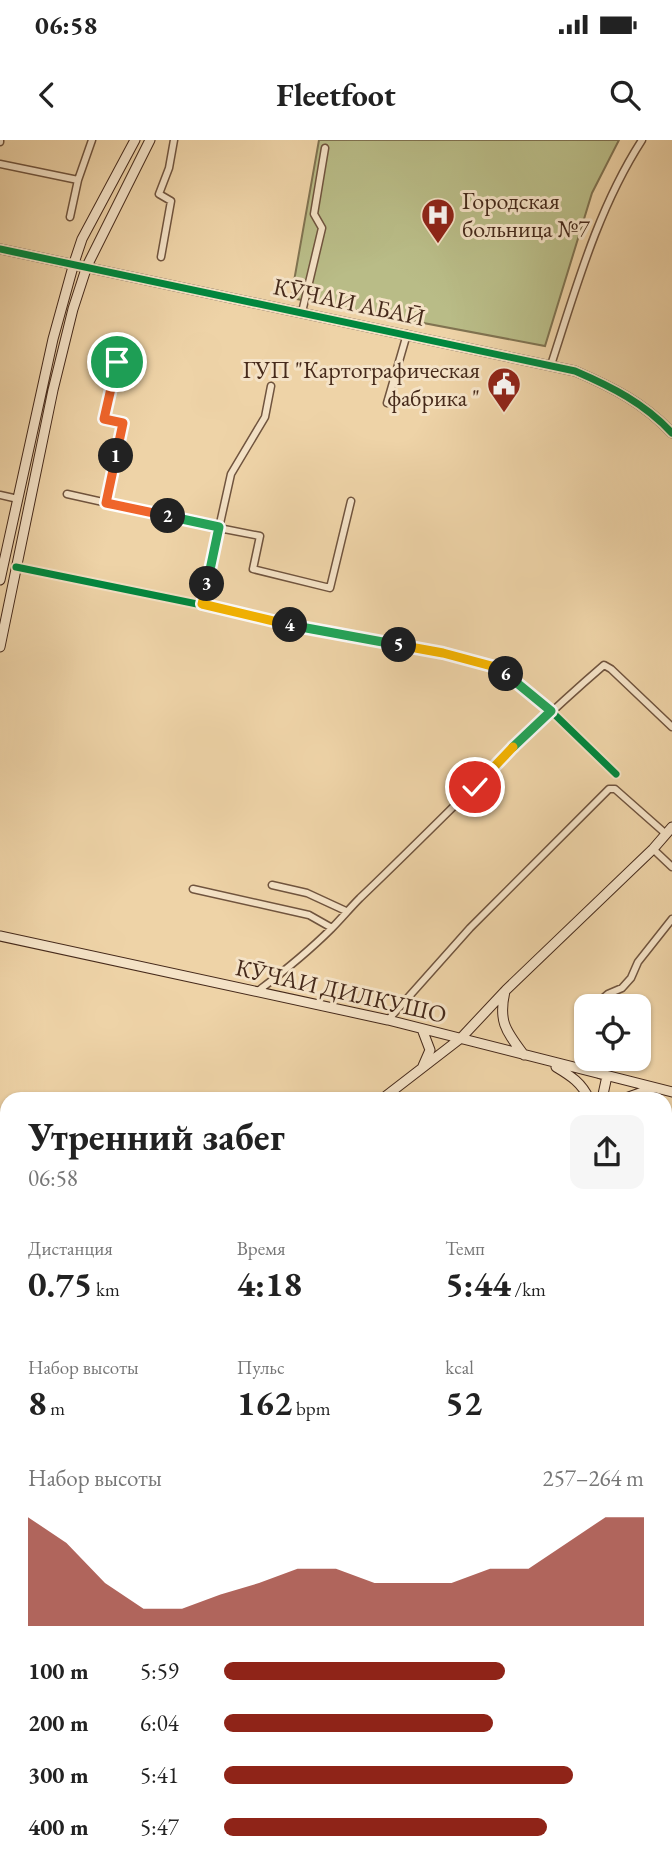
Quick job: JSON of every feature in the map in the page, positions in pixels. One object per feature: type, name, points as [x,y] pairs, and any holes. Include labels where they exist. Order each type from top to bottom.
[{"type":"main road","points":[[0,576],[53,339],[74,262],[82,239],[135,140]]},
{"type":"main road","points":[[0,647],[53,390],[73,309],[87,266],[150,140]]},
{"type":"main road","name":"КӮЧАИ АБАӢ","points":[[0,248],[575,371],[614,387],[654,414],[672,433]]},
{"type":"main road","points":[[392,1092],[461,1038],[506,990],[653,849],[669,830]]},
{"type":"main road","name":"КӮЧАИ ДИЛКУШО","points":[[0,936],[387,1020],[672,1092]]},
{"type":"main road","points":[[506,990],[502,1019],[506,1031],[524,1055]]},
{"type":"main road","points":[[419,1073],[430,1050],[422,1029]]},
{"type":"main road","points":[[545,1061],[575,1078],[586,1092]]},
{"type":"main road","points":[[602,1092],[603,1075]]},
{"type":"main road","points":[[643,1092],[654,1088]]},
{"type":"street","points":[[70,217],[78,180],[92,140]]},
{"type":"street","points":[[160,257],[171,201],[159,194],[169,168],[174,140]]},
{"type":"street","points":[[551,365],[603,214],[642,140]]},
{"type":"street","points":[[302,312],[322,228],[314,214],[325,148]]},
{"type":"street","points":[[0,164],[78,180]]},
{"type":"street","points":[[387,403],[407,334]]},
{"type":"street","points":[[106,503],[123,423],[104,419],[117,362]]},
{"type":"street","points":[[202,604],[231,474],[265,417],[271,386]]},
{"type":"street","points":[[67,494],[260,537],[253,569],[330,588],[351,501]]},
{"type":"street","points":[[0,495],[18,499]]},
{"type":"street","points":[[16,567],[443,653],[499,668],[551,711],[616,774]]},
{"type":"street","points":[[258,991],[332,928],[346,911],[410,852],[435,824],[551,711],[604,665],[672,727]]},
{"type":"street","points":[[387,1020],[470,928],[609,789],[615,789],[669,830]]},
{"type":"street","points":[[653,849],[672,867]]},
{"type":"street","points":[[272,885],[322,898],[346,911]]},
{"type":"street","points":[[193,889],[309,915],[332,928]]},
{"type":"street","points":[[608,994],[622,988],[631,978],[638,962],[672,919]]},
{"type":"street","points":[[603,1075],[604,1071]]},
{"type":"green space","name":"Городская больница №7","points":[[319,140],[619,140],[592,193],[545,346],[291,298]]},
{"type":"cycle path","points":[[0,249],[575,371],[627,397],[672,433]]},
{"type":"cycle path","points":[[16,567],[299,627],[443,653],[499,668],[551,711],[616,774]]},
{"type":"place","name":"Городская больница №7","points":[[438,245]]},
{"type":"place","name":"ГУП \"Картографическая фабрика \"","points":[[504,414]]},
{"type":"route","points":[[117,362],[104,419],[123,423],[106,503],[219,527],[202,604],[230,612],[443,653],[499,668],[551,711],[475,787]]}]
